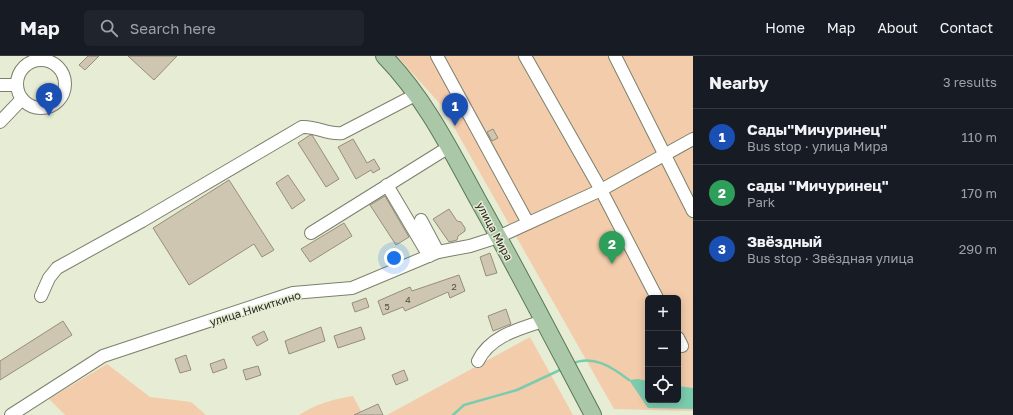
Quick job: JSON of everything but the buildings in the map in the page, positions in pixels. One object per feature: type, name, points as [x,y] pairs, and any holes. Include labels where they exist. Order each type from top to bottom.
[{"type":"main road","name":"улица Мира","points":[[384,56],[417,94],[449,147],[593,415]]},
{"type":"street","points":[[437,56],[528,223]]},
{"type":"street","points":[[525,56],[601,190],[655,295]]},
{"type":"street","points":[[615,56],[693,211]]},
{"type":"street","points":[[40,60],[61,60],[61,70],[65,84],[61,98],[47,108],[33,107],[22,99],[17,85],[21,71],[30,63],[40,60]]},
{"type":"street","points":[[0,85],[17,85]]},
{"type":"street","points":[[41,296],[49,278],[57,268],[142,221],[302,127],[312,126],[333,134],[342,133],[417,94]]},
{"type":"street","points":[[0,122],[22,99]]},
{"type":"street","name":"улица Никиткино","points":[[11,415],[103,356],[293,293],[352,288],[434,254],[470,246],[498,237],[601,190],[693,140]]},
{"type":"street","points":[[311,234],[449,147]]},
{"type":"street","points":[[387,185],[434,254]]},
{"type":"street","points":[[421,220],[434,254]]},
{"type":"street","points":[[478,361],[483,351],[494,340],[543,321]]},
{"type":"shaded area","points":[[397,56],[693,56],[693,411],[614,409],[442,106]]},
{"type":"shaded area","points":[[530,337],[573,415],[387,415]]},
{"type":"shaded area","points":[[107,364],[150,397],[191,402],[206,415],[65,415],[49,399]]},
{"type":"shaded area","points":[[638,379],[645,380],[645,403],[681,403],[681,386],[693,388],[693,409],[648,408],[629,380]]},
{"type":"shaded area","points":[[353,396],[363,415],[299,415],[325,402]]},
{"type":"waterway","points":[[571,364],[579,361],[595,361],[602,363],[629,380]]},
{"type":"waterway","points":[[453,415],[464,405],[517,390],[562,369]]},
{"type":"place","name":"Звёздный","points":[[49,116]]},
{"type":"place","name":"Сады\"Мичуринец\"","points":[[455,126]]},
{"type":"place","name":"сады \"Мичуринец\"","points":[[612,264]]}]
